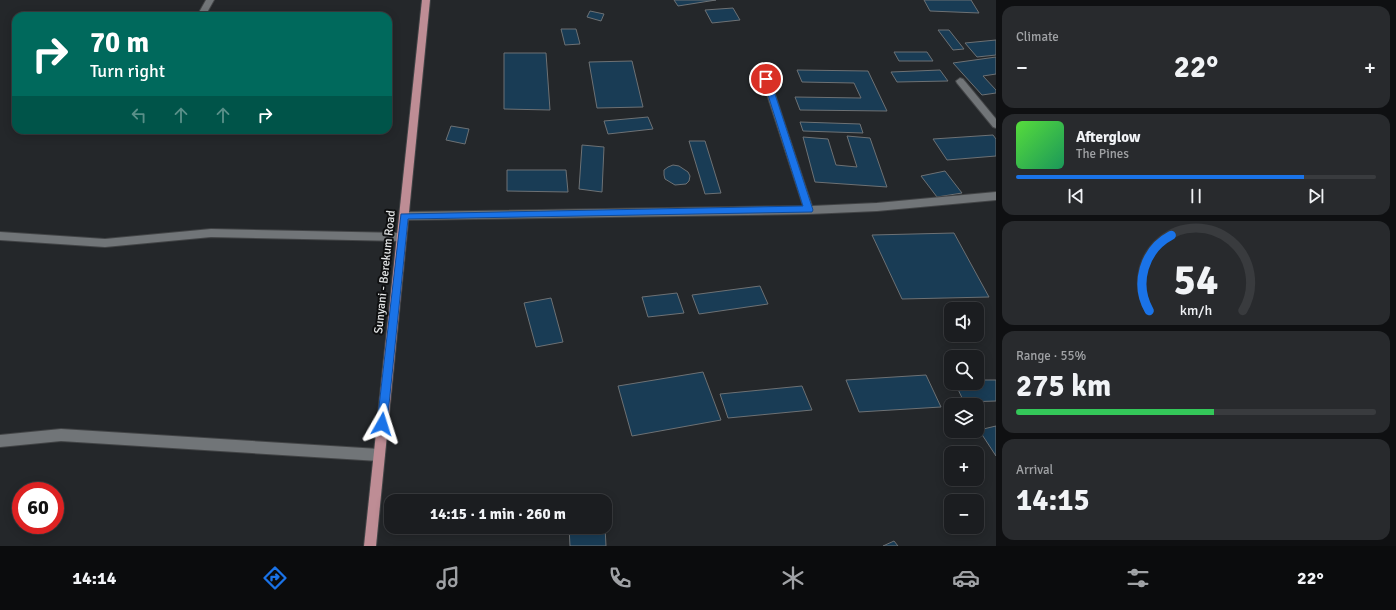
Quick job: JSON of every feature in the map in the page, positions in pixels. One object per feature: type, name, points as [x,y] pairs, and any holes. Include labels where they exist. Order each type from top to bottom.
[{"type":"main road","name":"Sunyani - Berekum Road","points":[[370,546],[426,0]]},
{"type":"street","points":[[203,12],[210,0]]},
{"type":"street","points":[[766,79],[809,210]]},
{"type":"street","points":[[960,81],[996,126]]},
{"type":"street","points":[[404,216],[877,208],[996,196]]},
{"type":"street","points":[[0,236],[105,243],[211,234],[401,237]]},
{"type":"street","points":[[0,440],[60,435],[379,455]]},
{"type":"building","points":[[674,0],[716,0],[678,6]]},
{"type":"building","points":[[924,0],[971,0],[979,13],[930,11]]},
{"type":"building","points":[[733,8],[740,20],[712,23],[705,10]]},
{"type":"building","points":[[590,11],[604,14],[601,21],[587,17]]},
{"type":"building","points":[[561,29],[576,29],[580,44],[565,45]]},
{"type":"building","points":[[938,30],[949,30],[964,49],[953,50]]},
{"type":"building","points":[[996,40],[996,55],[977,57],[965,43]]},
{"type":"building","points":[[894,52],[927,52],[933,61],[899,61]]},
{"type":"building","points":[[504,53],[546,53],[550,110],[504,109]]},
{"type":"building","points":[[996,57],[996,74],[983,76],[996,90],[996,93],[982,95],[953,63]]},
{"type":"building","points":[[632,61],[643,107],[597,108],[589,62]]},
{"type":"building","points":[[797,70],[868,71],[887,111],[800,110],[795,97],[861,98],[854,83],[802,82]]},
{"type":"building","points":[[940,70],[948,81],[897,82],[891,72]]},
{"type":"building","points":[[648,117],[653,129],[608,134],[604,121]]},
{"type":"building","points":[[800,122],[860,124],[863,133],[803,131]]},
{"type":"building","points":[[451,126],[469,129],[465,144],[446,140]]},
{"type":"building","points":[[993,135],[996,139],[996,156],[947,160],[933,139]]},
{"type":"building","points":[[847,136],[870,138],[887,187],[815,182],[803,137],[828,139],[836,165],[857,167]]},
{"type":"building","points":[[689,141],[705,141],[721,193],[705,194]]},
{"type":"building","points":[[582,145],[604,147],[602,192],[579,189]]},
{"type":"building","points":[[673,165],[679,166],[688,172],[690,176],[689,181],[686,184],[675,185],[665,179],[664,170]]},
{"type":"building","points":[[507,170],[566,170],[568,192],[507,191]]},
{"type":"building","points":[[945,171],[962,193],[937,197],[921,176]]},
{"type":"building","points":[[954,233],[989,297],[902,299],[872,235]]},
{"type":"building","points":[[760,286],[768,304],[699,314],[692,295]]},
{"type":"building","points":[[677,293],[684,313],[648,317],[642,297]]},
{"type":"building","points":[[551,298],[563,342],[536,347],[524,303]]},
{"type":"building","points":[[703,372],[721,420],[632,436],[618,386]]},
{"type":"building","points":[[926,375],[941,407],[859,412],[846,380]]},
{"type":"building","points":[[984,380],[996,380],[996,401],[984,401],[984,398],[962,398],[958,390],[984,390]]},
{"type":"building","points":[[802,386],[812,410],[728,418],[720,394]]},
{"type":"building","points":[[996,426],[996,456],[984,438],[984,429]]},
{"type":"building","points":[[569,534],[605,534],[606,546],[570,546]]},
{"type":"building","points":[[894,541],[898,546],[883,546]]},
{"type":"route","points":[[382,424],[404,216],[809,210],[766,79]]}]
